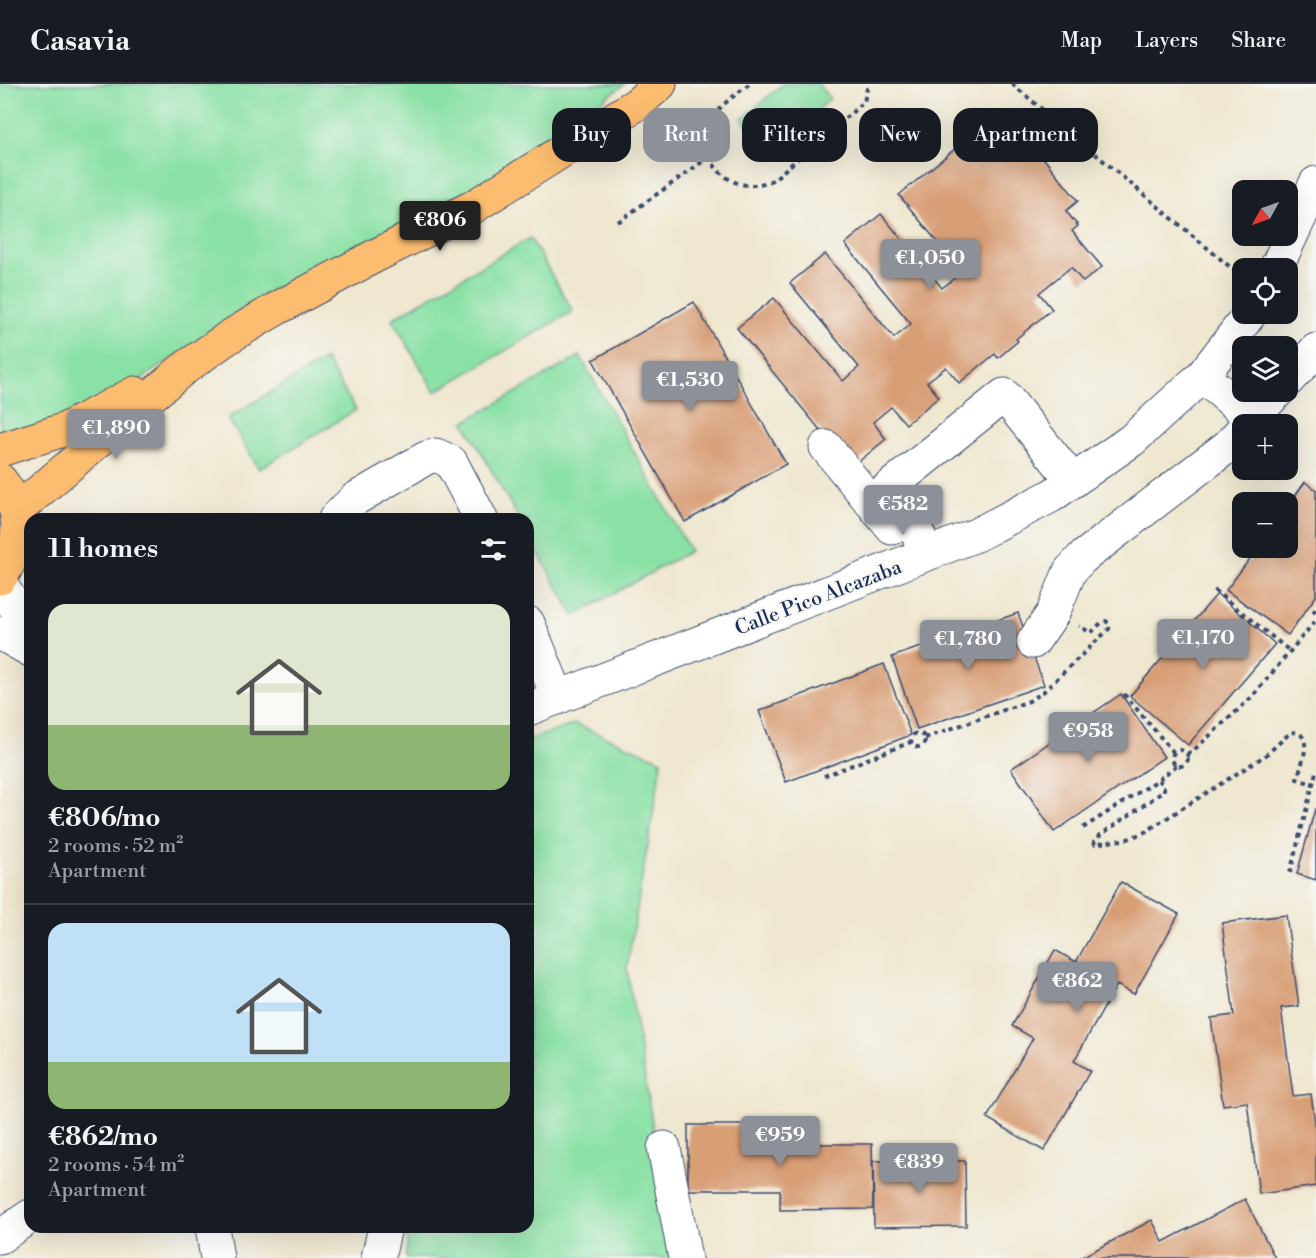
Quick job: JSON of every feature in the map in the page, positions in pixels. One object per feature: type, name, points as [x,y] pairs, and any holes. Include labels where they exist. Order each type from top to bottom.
[{"type":"main road","points":[[16,511],[182,370],[229,337],[373,256],[473,207],[637,104],[660,84]]},
{"type":"main road","points":[[0,450],[66,429],[182,370]]},
{"type":"main road","points":[[0,480],[8,489],[16,511],[18,536],[12,560],[0,578]]},
{"type":"street","points":[[1281,258],[1316,183]]},
{"type":"street","name":"Calle Pico Alcazaba","points":[[534,707],[976,535],[1051,496],[1132,440],[1202,376],[1242,324]]},
{"type":"street","points":[[1298,370],[1315,354]]},
{"type":"street","points":[[1202,376],[1238,414]]},
{"type":"street","points":[[918,558],[914,525],[886,490],[1004,395],[1073,481]]},
{"type":"street","points":[[1256,414],[1268,402]]},
{"type":"street","points":[[1033,642],[1053,613],[1070,571],[1082,558],[1232,441]]},
{"type":"street","points":[[826,447],[918,558]]},
{"type":"street","points":[[351,512],[426,458],[436,455],[451,462],[478,513]]},
{"type":"street","points":[[0,584],[16,608],[24,614]]},
{"type":"street","points":[[0,633],[24,647]]},
{"type":"street","points":[[534,638],[558,698]]},
{"type":"street","points":[[664,1148],[685,1258]]},
{"type":"street","points":[[0,1237],[24,1220]]},
{"type":"street","points":[[213,1233],[217,1258]]},
{"type":"street","points":[[378,1258],[384,1233]]},
{"type":"path","points":[[721,108],[748,84]]},
{"type":"path","points":[[712,162],[717,170],[729,179],[743,185],[758,185],[772,180],[864,102],[868,84]]},
{"type":"path","points":[[1012,84],[1232,269]]},
{"type":"path","points":[[618,222],[702,162]]},
{"type":"path","points":[[1214,590],[1290,652]]},
{"type":"path","points":[[911,742],[918,747],[922,746],[925,738],[1029,701],[1042,693],[1109,628],[1108,622],[1103,622],[1091,633],[1053,613]]},
{"type":"path","points":[[1187,754],[1202,744],[1252,697],[1316,620]]},
{"type":"path","points":[[1124,694],[1174,753]]},
{"type":"path","points":[[1158,780],[1164,785],[1164,791],[1096,838],[1095,844],[1128,840],[1145,832],[1257,761],[1291,732],[1301,734],[1306,744],[1297,779],[1313,784]]},
{"type":"path","points":[[824,777],[911,742],[914,734],[923,734],[925,738]]},
{"type":"path","points":[[1178,750],[1187,754],[1186,764],[1182,766],[1173,762],[1172,757],[1178,750]]},
{"type":"path","points":[[1083,828],[1158,780],[1177,765]]},
{"type":"path","points":[[1290,873],[1316,772]]},
{"type":"green space","points":[[0,84],[625,84],[591,108],[552,108],[552,136],[496,176],[268,292],[124,391],[35,428],[0,430]]},
{"type":"green space","points":[[783,84],[818,84],[830,99],[819,108],[755,108]]},
{"type":"green space","points":[[530,238],[573,311],[435,392],[392,319]]},
{"type":"green space","points":[[580,356],[690,551],[574,616],[534,546],[534,513],[516,513],[464,422]]},
{"type":"green space","points":[[325,359],[356,410],[259,469],[228,418]]},
{"type":"green space","points":[[575,724],[662,760],[627,968],[674,1258],[406,1258],[408,1233],[534,1233],[534,738]]},
{"type":"building","points":[[953,150],[953,162],[1046,162],[1078,201],[1066,211],[1078,226],[1072,231],[1102,267],[1083,282],[1071,267],[1039,293],[1052,309],[1016,339],[1018,341],[998,358],[995,354],[959,383],[946,367],[927,382],[939,397],[906,424],[891,407],[873,422],[886,439],[851,468],[737,328],[774,298],[843,381],[859,367],[790,283],[825,254],[894,338],[911,324],[845,244],[881,214],[942,288],[962,272],[899,195]]},
{"type":"building","points":[[694,302],[786,464],[685,522],[593,360]]},
{"type":"building","points":[[1305,482],[1316,490],[1316,596],[1288,635],[1226,590],[1250,558],[1298,558],[1298,492]]},
{"type":"building","points":[[1217,594],[1275,644],[1188,745],[1130,696]]},
{"type":"building","points":[[1018,613],[1044,685],[917,729],[892,657]]},
{"type":"building","points":[[884,664],[911,735],[786,782],[759,711]]},
{"type":"building","points":[[1121,694],[1164,757],[1054,832],[1011,769]]},
{"type":"building","points":[[1316,809],[1316,880],[1297,874]]},
{"type":"building","points":[[1121,882],[1179,914],[1134,994],[1117,985],[1074,1061],[1090,1071],[1044,1151],[987,1118],[1033,1038],[1012,1026],[1055,950],[1076,962]]},
{"type":"building","points":[[1286,915],[1299,1006],[1281,1008],[1293,1096],[1311,1094],[1316,1131],[1316,1186],[1259,1194],[1247,1102],[1223,1105],[1211,1018],[1234,1015],[1222,923]]},
{"type":"building","points":[[688,1125],[780,1125],[780,1144],[872,1144],[873,1209],[780,1210],[780,1190],[688,1190]]},
{"type":"building","points":[[873,1161],[965,1161],[966,1226],[874,1227]]},
{"type":"building","points":[[1245,1199],[1275,1258],[1080,1258],[1152,1220],[1163,1242]]}]
